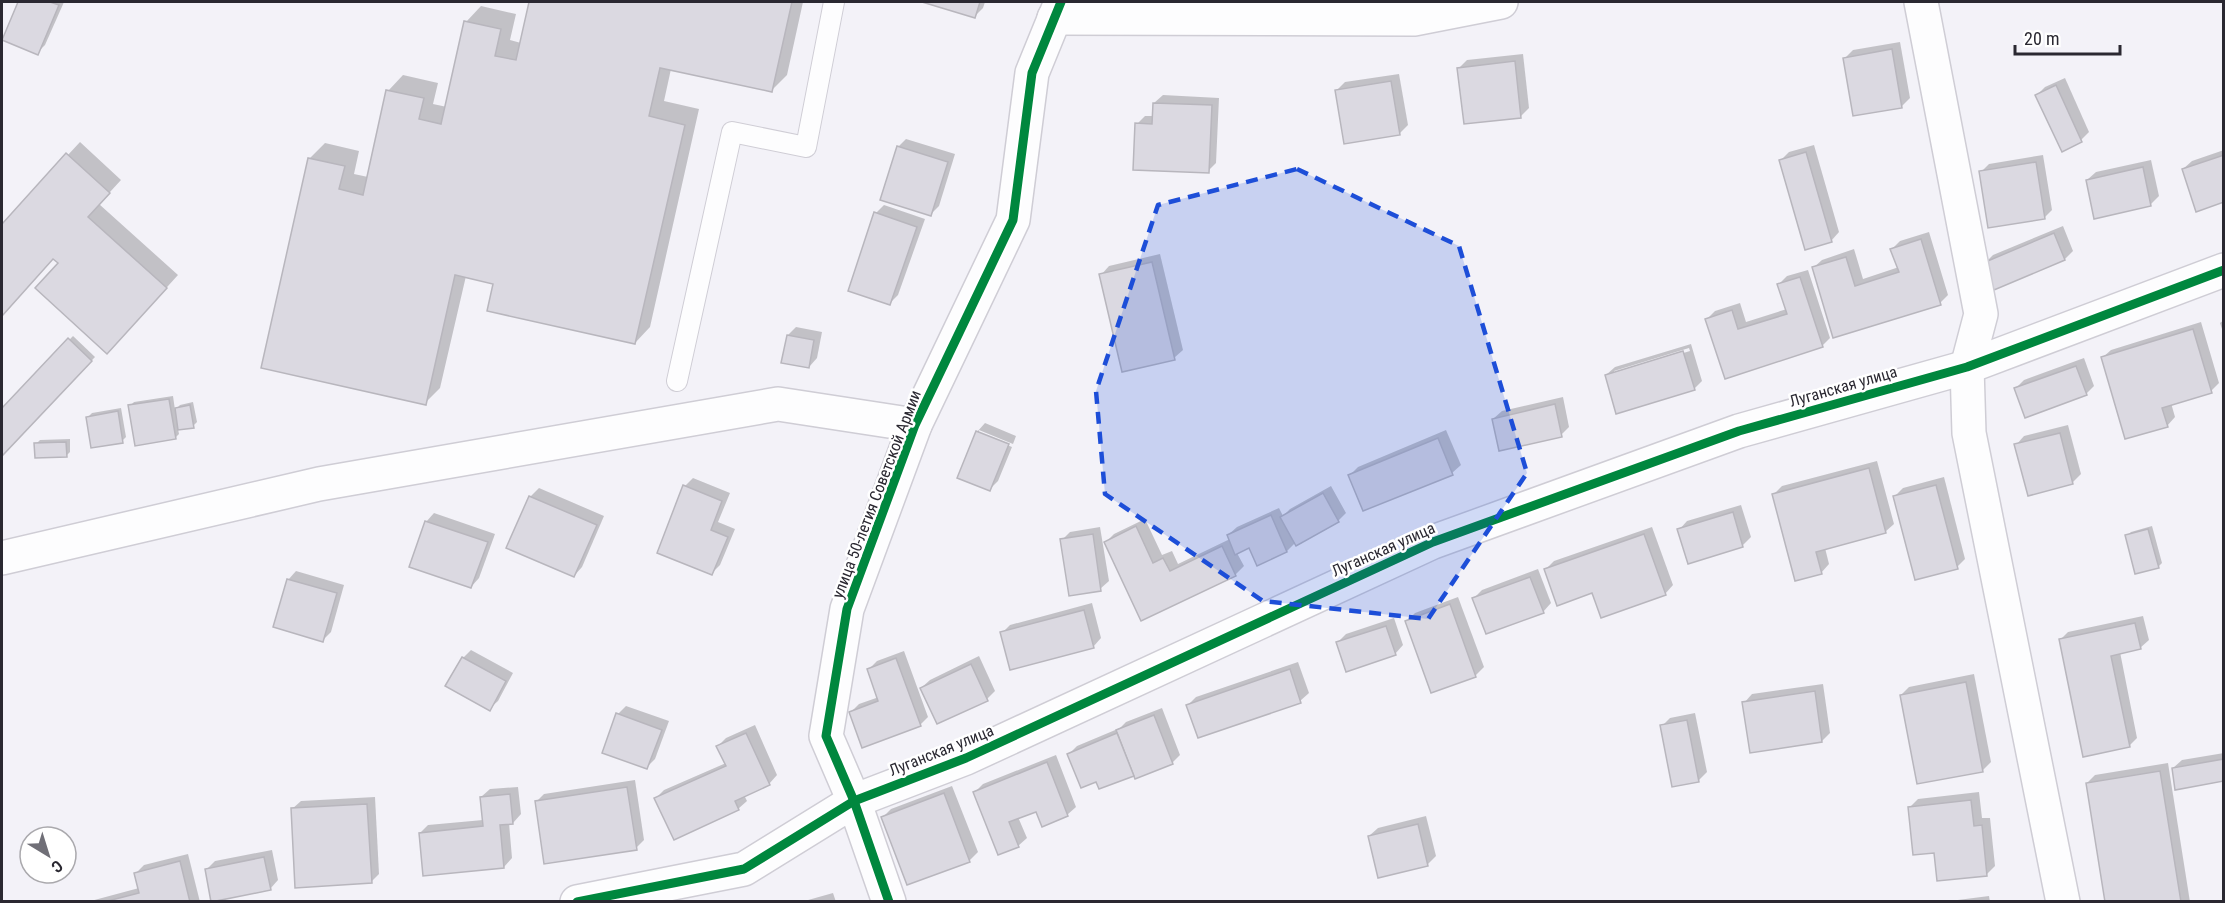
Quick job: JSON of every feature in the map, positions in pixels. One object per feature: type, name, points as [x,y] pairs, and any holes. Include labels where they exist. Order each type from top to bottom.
[{"type":"street","points":[[1057,10],[1414,19],[1501,2]]},
{"type":"street","points":[[1921,2],[1981,314],[1967,367],[1969,433],[2063,902]]},
{"type":"street","name":"улица 50-летия Советской Армии","points":[[889,902],[854,801],[826,736],[847,609],[915,425],[1013,220],[1032,73],[1057,10]]},
{"type":"street","name":"Луганская улица","points":[[577,902],[744,869],[854,801],[966,758],[1433,542],[1739,431],[1967,367],[2223,270]]},
{"type":"street","points":[[2,558],[319,484],[778,404],[915,425]]},
{"type":"lane","points":[[677,381],[732,132],[806,147],[834,2]]},
{"type":"highlighted area","points":[[1297,169],[1459,246],[1527,473],[1428,619],[1263,601],[1105,494],[1096,391],[1158,205]]},
{"type":"building","points":[[18,2],[50,2],[59,5],[38,55],[2,40]]},
{"type":"building","points":[[529,2],[792,2],[772,92],[660,68],[649,116],[685,125],[635,344],[487,311],[493,284],[455,275],[426,405],[261,368],[308,158],[345,166],[339,189],[363,195],[386,90],[424,98],[419,119],[441,124],[464,21],[501,29],[495,56],[516,60]]},
{"type":"building","points":[[922,2],[980,2],[975,18]]},
{"type":"building","points":[[1892,49],[1902,108],[1853,116],[1843,58]]},
{"type":"building","points":[[1515,61],[1521,118],[1464,124],[1457,68]]},
{"type":"building","points":[[1391,81],[1400,135],[1344,144],[1335,90]]},
{"type":"building","points":[[2056,85],[2082,142],[2062,152],[2035,95]]},
{"type":"building","points":[[1153,103],[1212,105],[1209,173],[1133,170],[1135,123],[1152,124]]},
{"type":"building","points":[[897,146],[948,162],[931,216],[880,200]]},
{"type":"building","points":[[1806,152],[1832,242],[1805,250],[1779,160]]},
{"type":"building","points":[[66,153],[110,193],[88,217],[167,288],[107,354],[35,288],[58,263],[53,259],[2,316],[2,224]]},
{"type":"building","points":[[2224,155],[2224,202],[2196,212],[2182,169]]},
{"type":"building","points":[[2036,162],[2045,219],[1988,228],[1979,171]]},
{"type":"building","points":[[2143,167],[2151,206],[2094,219],[2086,180]]},
{"type":"building","points":[[874,212],[917,227],[890,305],[848,291]]},
{"type":"building","points":[[2054,233],[2065,260],[1994,290],[1983,263]]},
{"type":"building","points":[[1921,239],[1941,305],[1833,338],[1812,267],[1846,257],[1855,286],[1899,272],[1890,249]]},
{"type":"building","points":[[1152,262],[1175,360],[1122,372],[1099,274]]},
{"type":"building","points":[[1800,277],[1823,347],[1725,379],[1705,319],[1732,310],[1738,329],[1787,314],[1777,284]]},
{"type":"building","points":[[2193,329],[2212,393],[2162,408],[2168,427],[2125,439],[2101,357]]},
{"type":"building","points":[[787,335],[814,340],[809,368],[781,363]]},
{"type":"building","points":[[68,338],[92,361],[2,456],[2,408]]},
{"type":"building","points":[[1683,351],[1695,390],[1616,414],[1605,375]]},
{"type":"building","points":[[2076,366],[2087,395],[2025,418],[2014,388]]},
{"type":"building","points":[[169,399],[176,439],[135,446],[128,405]]},
{"type":"building","points":[[1555,404],[1562,437],[1499,451],[1492,419]]},
{"type":"building","points":[[190,405],[194,428],[178,430],[175,408]]},
{"type":"building","points":[[118,411],[123,443],[91,448],[86,417]]},
{"type":"building","points":[[976,431],[1009,444],[990,491],[957,478]]},
{"type":"building","points":[[2060,433],[2073,484],[2028,496],[2014,444]]},
{"type":"building","points":[[1438,438],[1453,475],[1363,511],[1348,475]]},
{"type":"building","points":[[66,442],[67,457],[35,458],[34,443]]},
{"type":"building","points":[[1869,468],[1886,533],[1816,552],[1822,574],[1795,581],[1772,494]]},
{"type":"building","points":[[683,485],[722,501],[711,530],[728,537],[712,575],[657,553]]},
{"type":"building","points":[[1936,485],[1958,569],[1915,580],[1893,496]]},
{"type":"building","points":[[1323,493],[1339,522],[1296,546],[1280,517]]},
{"type":"building","points":[[529,496],[597,525],[574,577],[506,548]]},
{"type":"building","points":[[1733,512],[1743,547],[1688,564],[1677,529]]},
{"type":"building","points":[[1271,515],[1287,552],[1257,566],[1249,548],[1235,555],[1227,535]]},
{"type":"building","points":[[425,521],[488,542],[471,588],[409,567]]},
{"type":"building","points":[[1136,526],[1153,563],[1163,558],[1170,571],[1222,546],[1236,576],[1141,621],[1104,542]]},
{"type":"building","points":[[2148,529],[2159,568],[2135,574],[2125,535]]},
{"type":"building","points":[[1093,534],[1101,591],[1069,596],[1060,539]]},
{"type":"building","points":[[1644,534],[1666,595],[1601,618],[1592,593],[1557,606],[1544,569]]},
{"type":"building","points":[[1530,577],[1544,613],[1486,634],[1472,598]]},
{"type":"building","points":[[287,579],[337,593],[323,642],[273,627]]},
{"type":"building","points":[[1450,604],[1476,677],[1431,693],[1405,621]]},
{"type":"building","points":[[1084,610],[1094,648],[1010,670],[1000,632]]},
{"type":"building","points":[[2135,623],[2141,649],[2111,656],[2130,747],[2083,757],[2059,639]]},
{"type":"building","points":[[1386,626],[1396,655],[1346,672],[1336,642]]},
{"type":"building","points":[[462,657],[506,681],[490,711],[445,686]]},
{"type":"building","points":[[896,658],[921,726],[862,748],[849,712],[878,701],[867,669]]},
{"type":"building","points":[[971,664],[988,701],[937,724],[920,688]]},
{"type":"building","points":[[1290,669],[1301,703],[1198,738],[1186,705]]},
{"type":"building","points":[[1966,682],[1983,772],[1917,784],[1900,695]]},
{"type":"building","points":[[1815,691],[1822,742],[1750,753],[1742,702]]},
{"type":"building","points":[[616,713],[662,730],[647,769],[602,753]]},
{"type":"building","points":[[1154,715],[1173,764],[1135,779],[1116,730]]},
{"type":"building","points":[[1687,720],[1699,782],[1672,787],[1660,725]]},
{"type":"building","points":[[746,733],[770,785],[735,801],[739,810],[674,840],[654,798],[726,766],[716,746]]},
{"type":"building","points":[[1117,733],[1134,776],[1099,789],[1096,782],[1081,788],[1067,754]]},
{"type":"building","points":[[2224,759],[2224,781],[2175,790],[2172,768]]},
{"type":"building","points":[[1047,762],[1068,816],[1042,827],[1036,812],[1009,822],[1019,847],[998,855],[973,792]]},
{"type":"building","points":[[2160,771],[2181,902],[2105,902],[2086,783]]},
{"type":"building","points":[[627,787],[637,850],[544,864],[535,801]]},
{"type":"building","points":[[944,793],[970,862],[907,885],[881,817]]},
{"type":"building","points":[[510,794],[513,824],[500,825],[504,868],[423,876],[419,833],[483,826],[480,797]]},
{"type":"building","points":[[1971,800],[1974,826],[1982,825],[1987,876],[1937,881],[1934,853],[1913,855],[1908,807]]},
{"type":"building","points":[[367,804],[372,883],[295,888],[291,808]]},
{"type":"building","points":[[1418,824],[1428,866],[1378,878],[1368,836]]},
{"type":"building","points":[[264,857],[271,890],[211,902],[205,869]]},
{"type":"building","points":[[180,861],[190,902],[104,902],[139,893],[134,873]]},
{"type":"cycle path","points":[[889,902],[854,801],[826,736],[847,609],[915,425],[1013,220],[1032,73],[1061,2]]},
{"type":"cycle path","points":[[577,902],[744,869],[854,801],[966,758],[1433,542],[1739,431],[1967,367],[2224,270]]}]
